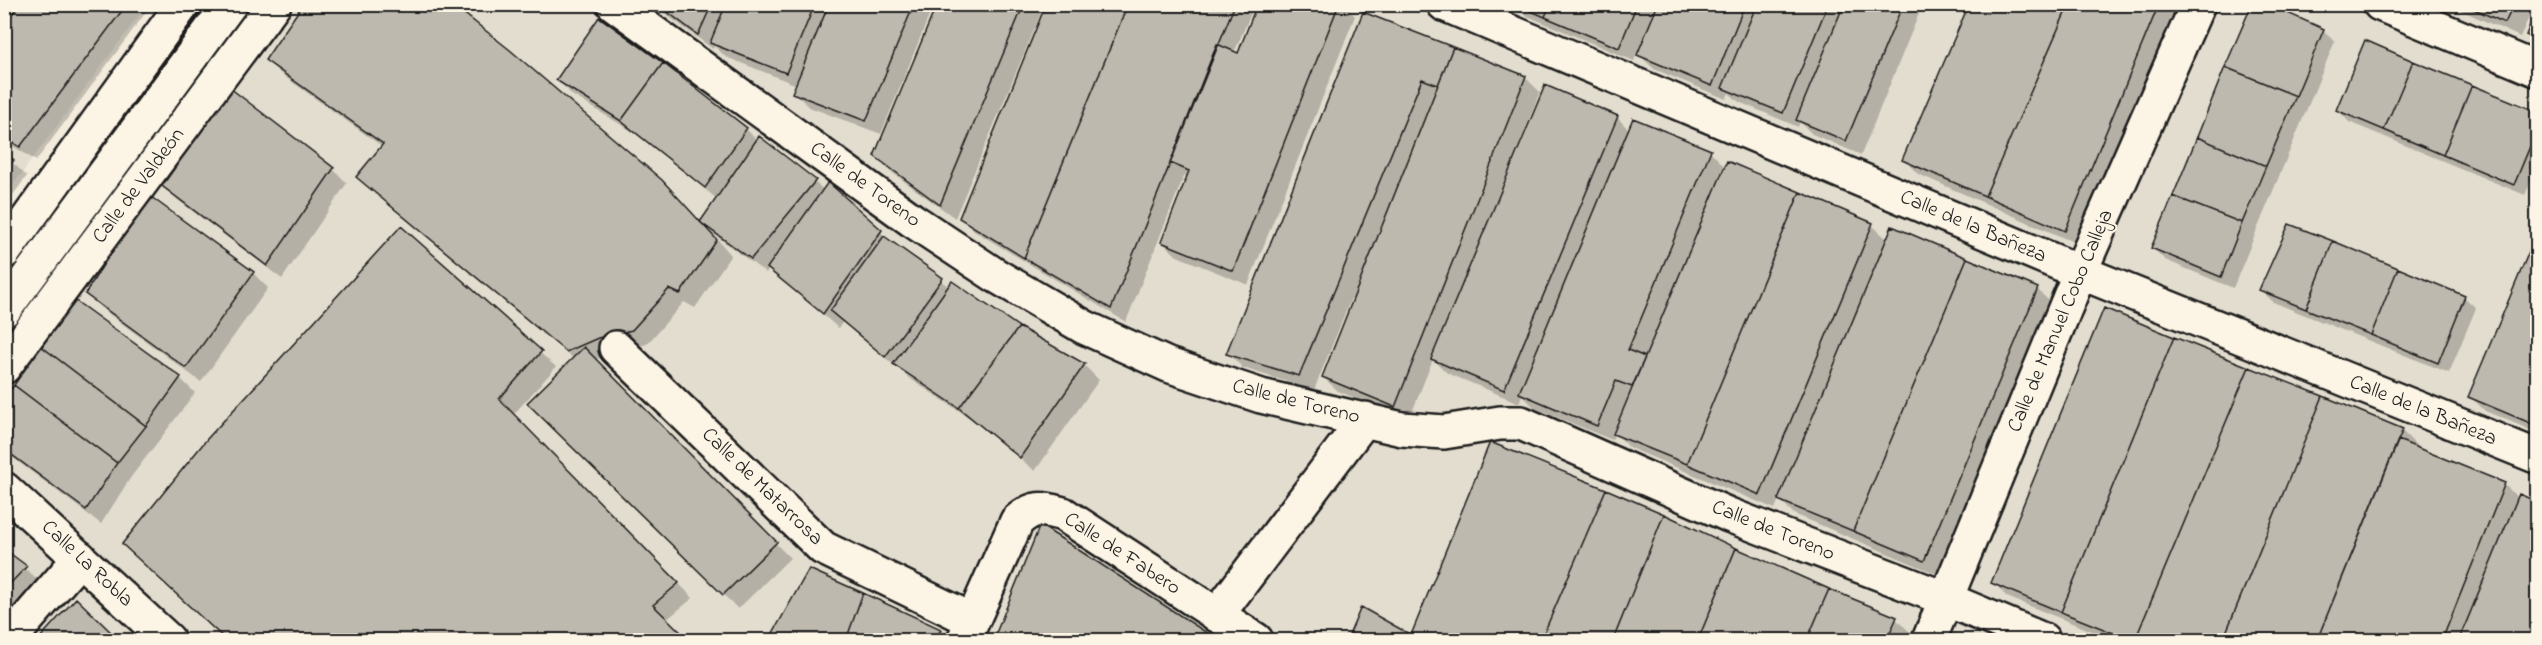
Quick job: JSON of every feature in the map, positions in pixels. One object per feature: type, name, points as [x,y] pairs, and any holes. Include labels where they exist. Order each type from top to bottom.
[{"type":"street","points":[[4,252],[183,4]]},
{"type":"street","points":[[4,310],[230,4]]},
{"type":"street","name":"Calle de Valdeón","points":[[4,367],[274,4]]},
{"type":"street","name":"Calle de Toreno","points":[[614,4],[912,220],[995,275],[1084,327],[1168,365],[1261,396],[1402,429],[1444,432],[1500,423],[1521,423],[1729,515],[1946,599],[2043,640]]},
{"type":"street","name":"Calle de la Bañeza","points":[[1444,4],[2080,272],[2538,457]]},
{"type":"street","name":"Calle de Manuel Cobo Calleja","points":[[1929,640],[2080,272],[2198,4]]},
{"type":"street","points":[[2379,4],[2538,70]]},
{"type":"street","name":"Calle de Matarrosa","points":[[616,348],[823,548],[968,630]]},
{"type":"street","points":[[1217,615],[1365,419]]},
{"type":"street","name":"Calle La Robla","points":[[4,489],[168,640]]},
{"type":"street","name":"Calle de Fabero","points":[[968,630],[1017,520],[1029,511],[1044,509],[1062,514],[1256,640]]},
{"type":"street","points":[[9,640],[80,558]]},
{"type":"shaded area","points":[[5,5],[147,5],[5,196]]},
{"type":"shaded area","points":[[278,5],[2537,5],[2537,640],[5,640],[5,398]]},
{"type":"building","points":[[19,4],[127,4],[20,147],[4,137],[4,26]]},
{"type":"building","points":[[303,4],[452,4],[510,50],[662,180],[717,240],[680,294],[669,289],[632,330],[598,338],[566,352],[356,177],[383,144],[265,60]]},
{"type":"building","points":[[657,4],[712,4],[698,35]]},
{"type":"building","points":[[726,4],[815,4],[786,73],[710,43]]},
{"type":"building","points":[[829,4],[914,4],[866,121],[792,93]]},
{"type":"building","points":[[937,4],[1024,4],[940,205],[874,156]]},
{"type":"building","points":[[1046,4],[1128,4],[1024,258],[959,218]]},
{"type":"building","points":[[1128,4],[1235,4],[1111,309],[1024,258]]},
{"type":"building","points":[[1257,4],[1339,4],[1233,271],[1161,242],[1189,171],[1170,163],[1217,44],[1238,53]]},
{"type":"building","points":[[1515,4],[1550,4],[1545,17]]},
{"type":"building","points":[[1550,4],[1637,4],[1619,48],[1545,17]]},
{"type":"building","points":[[1658,4],[1745,4],[1712,86],[1637,55]]},
{"type":"building","points":[[1757,4],[1828,4],[1783,113],[1722,88]]},
{"type":"building","points":[[1844,4],[1903,4],[1846,141],[1796,120]]},
{"type":"building","points":[[1969,4],[2069,4],[1985,196],[1902,160]]},
{"type":"building","points":[[2069,4],[2159,4],[2065,231],[1985,196]]},
{"type":"building","points":[[2252,4],[2267,4],[2324,29],[2296,96],[2225,67]]},
{"type":"building","points":[[2463,4],[2514,4],[2505,23]]},
{"type":"building","points":[[2538,5],[2538,40],[2526,35]]},
{"type":"building","points":[[1363,12],[1453,47],[1438,85],[1422,79],[1299,376],[1226,354]]},
{"type":"building","points":[[599,17],[663,63],[621,121],[556,80]]},
{"type":"building","points":[[2365,40],[2413,61],[2384,130],[2336,110]]},
{"type":"building","points":[[1453,47],[1526,76],[1395,407],[1322,377]]},
{"type":"building","points":[[2413,61],[2472,85],[2443,155],[2384,130]]},
{"type":"building","points":[[663,63],[747,128],[705,188],[621,121]]},
{"type":"building","points":[[2225,67],[2296,96],[2266,166],[2197,137]]},
{"type":"building","points":[[1545,85],[1618,116],[1504,390],[1431,359]]},
{"type":"building","points":[[2472,85],[2538,112],[2538,127],[2514,185],[2443,155]]},
{"type":"building","points":[[230,88],[334,168],[267,266],[162,186]]},
{"type":"building","points":[[1633,118],[1711,150],[1628,350],[1645,357],[1632,387],[1616,381],[1597,426],[1519,393]]},
{"type":"building","points":[[759,136],[816,180],[751,259],[700,222]]},
{"type":"building","points":[[2197,137],[2266,166],[2242,223],[2173,196]]},
{"type":"building","points":[[4,153],[14,160],[4,173]]},
{"type":"building","points":[[1727,161],[1800,192],[1687,464],[1613,434]]},
{"type":"building","points":[[828,182],[882,230],[823,314],[767,268]]},
{"type":"building","points":[[1800,192],[1873,223],[1760,495],[1687,464]]},
{"type":"building","points":[[147,194],[254,272],[186,368],[85,294]]},
{"type":"building","points":[[2173,196],[2242,223],[2221,277],[2151,248]]},
{"type":"building","points":[[2289,224],[2333,241],[2306,309],[2259,290]]},
{"type":"building","points":[[401,226],[542,351],[499,399],[679,583],[653,605],[689,640],[226,640],[122,544],[207,439]]},
{"type":"building","points":[[1892,226],[1967,258],[1853,531],[1778,500]]},
{"type":"building","points":[[2538,230],[2538,418],[2535,425],[2468,397]]},
{"type":"building","points":[[884,236],[943,278],[885,357],[830,311]]},
{"type":"building","points":[[2333,241],[2398,268],[2371,335],[2306,309]]},
{"type":"building","points":[[1967,258],[2038,288],[1924,561],[1853,531]]},
{"type":"building","points":[[2398,268],[2465,296],[2438,363],[2371,335]]},
{"type":"building","points":[[952,281],[1019,327],[959,408],[893,364]]},
{"type":"building","points":[[73,299],[181,377],[146,426],[41,346]]},
{"type":"building","points":[[2104,308],[2174,337],[2061,612],[1991,583]]},
{"type":"building","points":[[1019,327],[1085,364],[1020,458],[959,408]]},
{"type":"building","points":[[2174,337],[2249,367],[2135,640],[2131,640],[2061,612]]},
{"type":"building","points":[[41,346],[146,426],[117,463],[14,385]]},
{"type":"building","points":[[584,347],[777,542],[723,595],[527,403]]},
{"type":"building","points":[[2249,367],[2323,396],[2223,640],[2135,640]]},
{"type":"building","points":[[14,385],[117,463],[86,510],[4,449],[4,398]]},
{"type":"building","points":[[2323,396],[2403,429],[2317,640],[2223,640]]},
{"type":"building","points":[[2398,440],[2505,483],[2442,640],[2361,640],[2355,638],[2355,640],[2317,640]]},
{"type":"building","points":[[1490,442],[1606,489],[1541,640],[1425,640],[1411,635]]},
{"type":"building","points":[[1606,489],[1664,514],[1613,640],[1541,640]]},
{"type":"building","points":[[2519,494],[2538,502],[2538,640],[2459,640]]},
{"type":"building","points":[[1664,514],[1736,548],[1698,640],[1613,640]]},
{"type":"building","points":[[1040,525],[1218,640],[999,640],[994,638]]},
{"type":"building","points":[[1736,548],[1829,589],[1807,640],[1698,640]]},
{"type":"building","points":[[4,549],[27,566],[4,590]]},
{"type":"building","points":[[809,569],[863,593],[846,640],[769,640]]},
{"type":"building","points":[[1829,589],[1897,617],[1887,640],[1807,640]]},
{"type":"building","points":[[863,593],[941,629],[936,640],[846,640]]},
{"type":"building","points":[[76,598],[119,640],[38,640]]},
{"type":"building","points":[[1361,607],[1411,635],[1425,640],[1347,640]]}]
